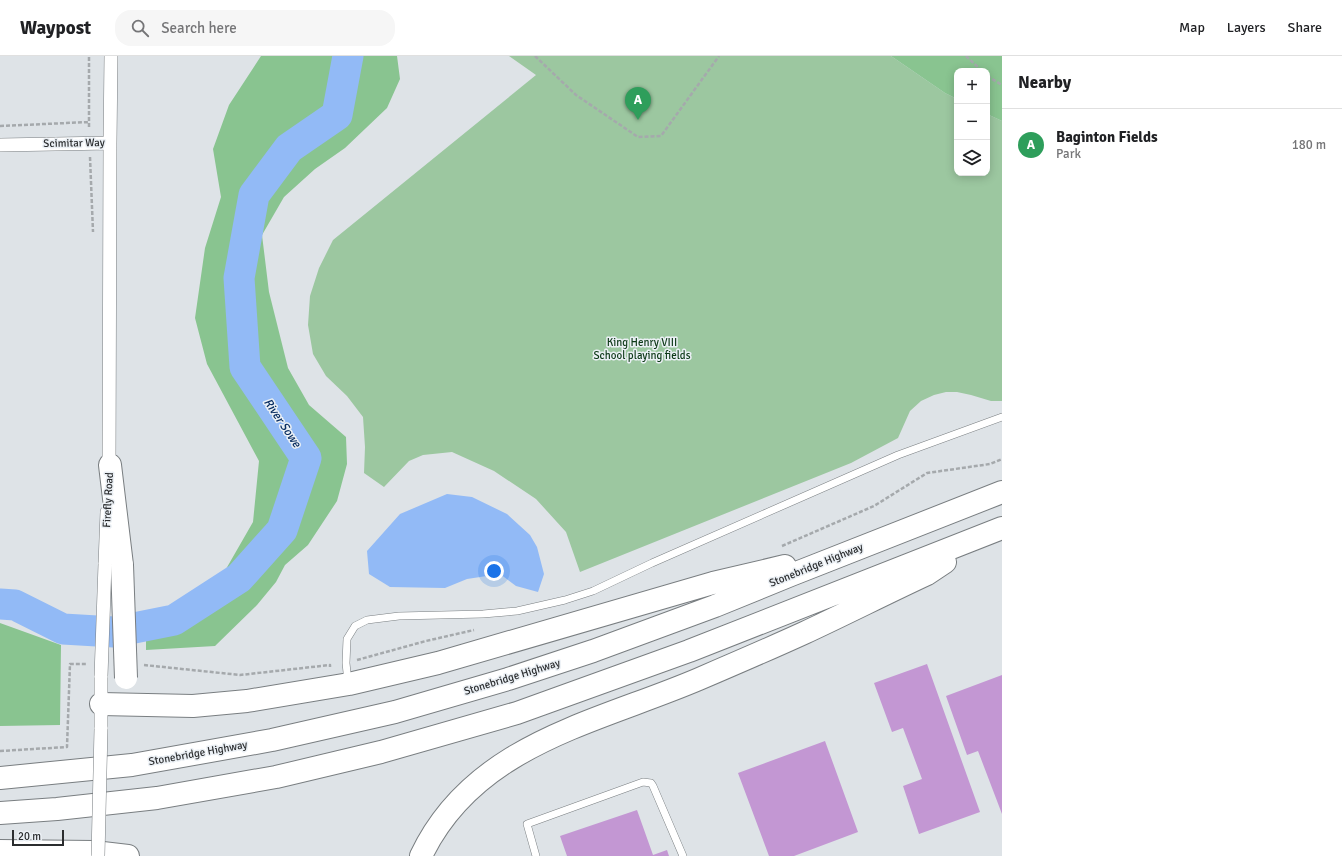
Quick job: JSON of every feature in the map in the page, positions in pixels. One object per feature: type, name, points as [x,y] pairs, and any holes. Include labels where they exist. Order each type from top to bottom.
[{"type":"highway","points":[[110,465],[113,564],[133,671],[134,697],[144,705]]},
{"type":"highway","name":"Stonebridge Highway","points":[[0,778],[132,765],[272,740],[395,712],[508,679],[593,651],[715,606],[1002,492]]},
{"type":"highway","points":[[0,813],[56,809],[157,798],[276,776],[381,752],[517,713],[689,651],[997,530]]},
{"type":"highway","points":[[421,856],[430,838],[450,809],[476,783],[496,767],[537,743],[696,680],[803,633],[927,574],[997,530]]},
{"type":"highway","points":[[101,704],[193,706],[247,701],[347,674],[438,663],[713,584],[856,549]]},
{"type":"highway","points":[[0,851],[32,850],[94,852],[128,856]]},
{"type":"street","name":"Scimitar Way","points":[[0,145],[110,143],[111,56]]},
{"type":"street","name":"Firefly Road","points":[[110,143],[110,465]]},
{"type":"street","points":[[98,856],[101,676],[113,564]]},
{"type":"lane","points":[[347,674],[347,639],[355,626],[367,620],[399,616],[483,614],[517,611],[565,600],[592,591],[898,455],[1002,417]]},
{"type":"lane","points":[[536,856],[527,824],[647,782],[651,783],[653,786],[683,856]]},
{"type":"path","points":[[89,56],[89,122],[93,235]]},
{"type":"path","points":[[535,56],[576,95],[638,137],[662,136],[719,56]]},
{"type":"path","points":[[966,56],[979,68]]},
{"type":"path","points":[[990,78],[1002,85]]},
{"type":"path","points":[[0,126],[89,122]]},
{"type":"path","points":[[778,547],[874,506],[927,473],[990,464],[1002,459]]},
{"type":"path","points":[[347,674],[426,641],[479,629]]},
{"type":"path","points":[[0,751],[67,747],[70,664],[92,664]]},
{"type":"path","points":[[133,671],[240,675],[330,665],[328,671]]},
{"type":"green space","points":[[261,56],[397,56],[400,79],[387,108],[345,148],[315,169],[284,197],[262,235],[269,292],[288,368],[309,405],[346,437],[347,464],[337,501],[308,545],[285,565],[276,582],[257,605],[215,646],[146,650],[146,634],[180,612],[226,569],[253,522],[259,461],[207,364],[195,318],[205,248],[221,197],[213,149],[229,105]]},
{"type":"green space","name":"King Henry VIII School playing fields","points":[[509,56],[891,56],[954,98],[954,176],[990,176],[990,115],[1002,121],[1002,401],[991,401],[957,392],[946,392],[934,395],[921,401],[910,411],[898,438],[851,463],[580,572],[566,532],[536,499],[494,471],[452,452],[423,455],[409,461],[384,487],[364,473],[365,447],[363,417],[347,396],[326,376],[313,354],[308,325],[310,296],[319,268],[333,240],[536,75]]},
{"type":"green space","points":[[891,56],[1002,56],[1002,121],[990,115],[990,68],[954,68],[954,98]]},
{"type":"green space","points":[[0,623],[61,645],[60,725],[0,726]]},
{"type":"water","points":[[447,494],[472,497],[507,514],[530,535],[537,547],[544,574],[538,592],[516,586],[500,574],[467,579],[445,588],[390,587],[369,574],[367,551],[400,514]]},
{"type":"building","points":[[927,664],[980,812],[919,834],[903,786],[922,779],[903,728],[892,732],[874,683]]},
{"type":"building","points":[[1002,675],[1002,814],[978,751],[967,755],[946,696]]},
{"type":"building","points":[[825,741],[858,832],[794,856],[769,856],[738,773]]},
{"type":"building","points":[[637,810],[653,855],[667,850],[669,856],[567,856],[560,836]]},
{"type":"waterway","name":"River Sowe","points":[[0,604],[15,605],[63,629],[114,632],[174,620],[239,578],[282,530],[306,458],[245,367],[239,278],[254,195],[289,148],[337,115],[348,56]]},
{"type":"place","name":"Baginton Fields","points":[[638,120]]}]
